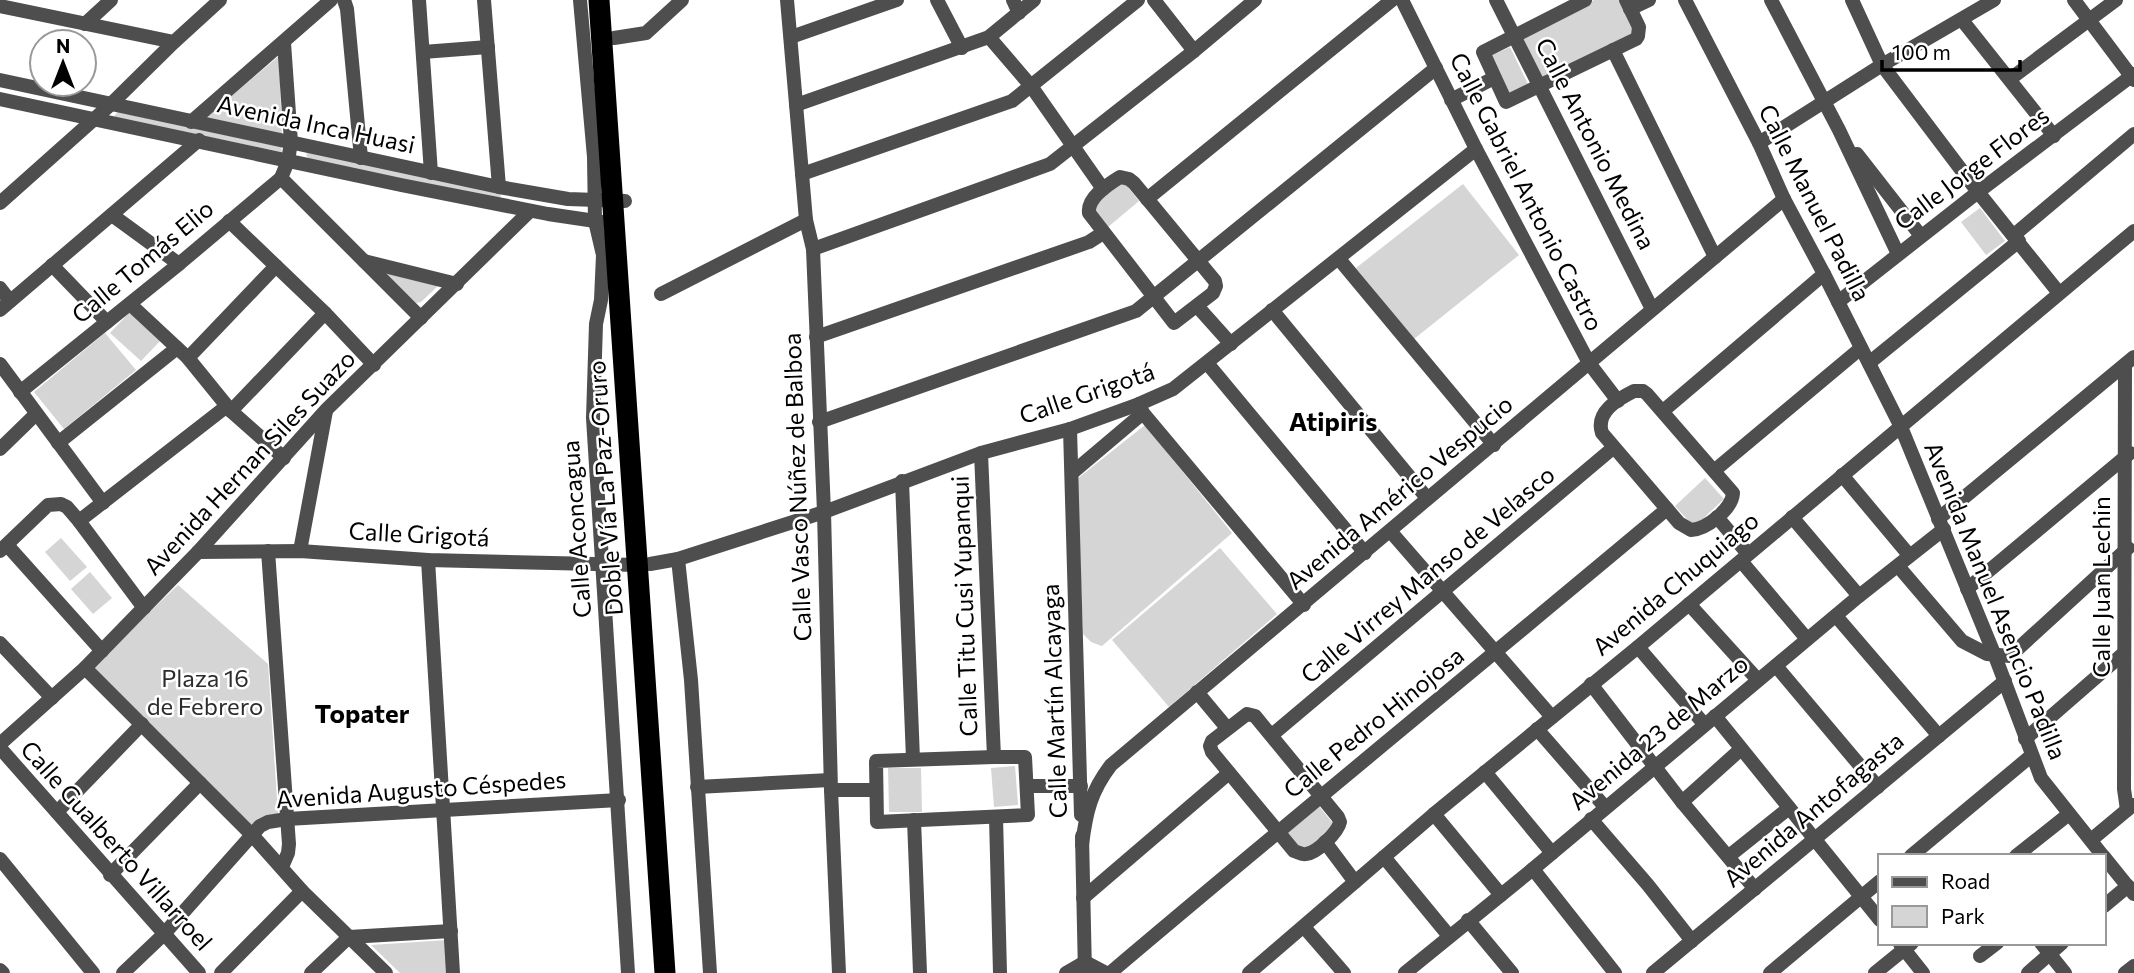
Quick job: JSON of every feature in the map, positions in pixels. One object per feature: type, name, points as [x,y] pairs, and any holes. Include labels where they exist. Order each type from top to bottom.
[{"type":"highway","name":"Doble Vía La Paz-Oruro","points":[[599,0],[608,210],[644,564],[676,973]]},
{"type":"highway","name":"Doble Vía La Paz-Oruro","points":[[608,210],[614,38],[611,0]]},
{"type":"highway","name":"Doble Vía La Paz-Oruro","points":[[644,564],[665,973]]},
{"type":"street","points":[[85,24],[111,0]]},
{"type":"street","points":[[0,203],[110,105],[174,41],[220,0]]},
{"type":"street","points":[[191,122],[331,0]]},
{"type":"street","points":[[344,0],[361,158]]},
{"type":"street","points":[[419,0],[431,173]]},
{"type":"street","points":[[484,0],[508,206]]},
{"type":"street","name":"Calle Aconcagua","points":[[580,0],[594,157],[608,210],[601,300],[596,324],[593,418],[628,973]]},
{"type":"street","points":[[614,38],[646,33],[682,0]]},
{"type":"street","name":"Calle Vasco Núñez de Balboa","points":[[787,0],[806,220],[813,249],[824,512],[830,785],[839,973]]},
{"type":"street","points":[[791,37],[897,0]]},
{"type":"street","points":[[937,0],[962,48]]},
{"type":"street","points":[[796,105],[989,37],[1016,6],[1034,0]]},
{"type":"street","points":[[802,174],[1012,100],[1139,0]]},
{"type":"street","points":[[1154,0],[1194,51]]},
{"type":"street","points":[[813,249],[1050,164],[1255,0]]},
{"type":"street","points":[[1147,199],[1392,0]]},
{"type":"street","name":"Calle Gabriel Antonio Castro","points":[[1402,0],[1476,149],[1590,363],[1618,401]]},
{"type":"street","name":"Calle Antonio Medina","points":[[1496,0],[1652,309]]},
{"type":"street","points":[[1585,0],[1483,52],[1506,102],[1541,87],[1638,36],[1639,27],[1628,5],[1649,0]]},
{"type":"street","name":"Calle Manuel Padilla","points":[[1685,0],[1901,426]]},
{"type":"street","points":[[1771,0],[1839,130],[1898,254]]},
{"type":"street","points":[[1852,0],[1882,65],[2059,293]]},
{"type":"street","points":[[1759,144],[1882,65],[1994,0]]},
{"type":"street","points":[[2074,0],[2133,77]]},
{"type":"street","points":[[2010,79],[2116,0]]},
{"type":"street","points":[[0,6],[174,41]]},
{"type":"street","points":[[1962,20],[2054,136]]},
{"type":"street","points":[[989,37],[1031,86],[1103,189]]},
{"type":"street","name":"Calle Tomás Elio","points":[[20,392],[281,178],[288,161],[291,142],[284,43]]},
{"type":"street","points":[[423,52],[488,47]]},
{"type":"street","points":[[1613,50],[1716,257]]},
{"type":"street","points":[[819,422],[1136,311],[1436,68]]},
{"type":"street","name":"Calle Jorge Flores","points":[[1838,302],[1978,192],[2133,77]]},
{"type":"street","points":[[1451,100],[1494,78]]},
{"type":"street","name":"Avenida Inca Huasi","points":[[0,80],[431,173],[568,199],[608,210]]},
{"type":"street","name":"Avenida Inca Huasi","points":[[0,99],[530,211],[608,210]]},
{"type":"street","points":[[1839,130],[1921,236]]},
{"type":"street","points":[[1869,363],[2134,134]]},
{"type":"street","points":[[0,288],[5,305],[199,141]]},
{"type":"street","name":"Calle Grigotá","points":[[198,552],[300,551],[429,560],[602,566],[678,559],[824,512],[981,453],[1141,409],[1207,363],[1476,149]]},
{"type":"street","points":[[281,178],[421,318]]},
{"type":"street","points":[[1116,179],[1129,179],[1147,199],[1198,259],[1216,286],[1213,293],[1174,323],[1089,214],[1091,201],[1116,179]]},
{"type":"street","name":"Avenida Américo Vespucio","points":[[1082,845],[1089,803],[1097,783],[1111,765],[1784,199]]},
{"type":"street","name":"Avenida Hernan Siles Suazo","points":[[0,746],[102,651],[198,552],[327,410],[530,211]]},
{"type":"street","points":[[112,215],[179,264]]},
{"type":"street","points":[[661,294],[806,220]]},
{"type":"street","points":[[229,221],[325,313],[374,365]]},
{"type":"street","name":"Avenida Chuquiago","points":[[1253,972],[1434,814],[2134,231]]},
{"type":"street","points":[[816,337],[1089,242],[1103,233]]},
{"type":"street","points":[[363,260],[457,284]]},
{"type":"street","points":[[1339,260],[1494,445]]},
{"type":"street","points":[[52,265],[107,322]]},
{"type":"street","points":[[58,443],[182,353],[276,266]]},
{"type":"street","points":[[1663,411],[1824,274]]},
{"type":"street","points":[[130,304],[182,353],[229,408],[284,458]]},
{"type":"street","points":[[1197,306],[1231,344]]},
{"type":"street","points":[[1272,310],[1427,498]]},
{"type":"street","points":[[79,521],[229,408],[325,313]]},
{"type":"street","points":[[1716,470],[1861,348]]},
{"type":"street","name":"Calle Juan Lechin","points":[[2130,361],[2129,630],[2124,653],[2129,714],[2124,789],[2131,807]]},
{"type":"street","name":"Avenida 23 de Marzo","points":[[1407,973],[1898,566],[1941,524],[2130,361]]},
{"type":"street","points":[[1207,363],[1366,553]]},
{"type":"street","points":[[0,365],[103,503]]},
{"type":"street","points":[[1634,391],[1643,391],[1716,470],[1730,488],[1733,497],[1731,503],[1717,517],[1702,527],[1691,530],[1685,528],[1613,448],[1602,433],[1600,422],[1605,412],[1618,401],[1634,391]]},
{"type":"street","points":[[1072,473],[1141,409],[1304,605]]},
{"type":"street","points":[[300,551],[327,410]]},
{"type":"street","points":[[0,449],[36,414]]},
{"type":"street","name":"Avenida Manuel Asencio Padilla","points":[[1901,426],[2005,681],[2041,778],[2102,854]]},
{"type":"street","name":"Calle Martín Alcayaga","points":[[1070,429],[1085,968]]},
{"type":"street","name":"Calle Virrey Manso de Velasco","points":[[1272,736],[1613,448]]},
{"type":"street","name":"Calle Titu Cusi Yupanqui","points":[[981,453],[994,757]]},
{"type":"street","points":[[1967,589],[2129,454]]},
{"type":"street","points":[[1842,475],[1909,555]]},
{"type":"street","points":[[902,481],[913,759]]},
{"type":"street","points":[[102,651],[3,548],[51,503],[67,507],[144,608]]},
{"type":"street","name":"Calle Pedro Hinojosa","points":[[1085,968],[1108,973],[1667,509]]},
{"type":"street","points":[[1717,517],[1807,639]]},
{"type":"street","points":[[1792,517],[1859,596]]},
{"type":"street","points":[[1391,531],[1552,717]]},
{"type":"street","points":[[1898,566],[1962,641],[1995,656],[2010,656],[2130,546]]},
{"type":"street","points":[[268,551],[287,819],[288,853],[282,867]]},
{"type":"street","points":[[678,559],[689,653],[710,973]]},
{"type":"street","points":[[429,560],[453,973]]},
{"type":"street","points":[[1689,604],[1758,680]]},
{"type":"street","points":[[1836,616],[1939,736]]},
{"type":"street","points":[[0,643],[52,698]]},
{"type":"street","points":[[1637,647],[1741,749],[1878,918]]},
{"type":"street","points":[[2025,739],[2124,653]]},
{"type":"street","points":[[1776,666],[1878,787]]},
{"type":"street","points":[[85,668],[253,836],[302,891],[386,973]]},
{"type":"street","name":"Avenida Antofagasta","points":[[1653,973],[2005,681]]},
{"type":"street","points":[[1591,684],[1682,802],[1755,889]]},
{"type":"street","points":[[1198,692],[1227,728]]},
{"type":"street","points":[[1250,714],[1255,716],[1340,822],[1337,830],[1312,852],[1300,854],[1294,851],[1214,757],[1210,746],[1212,741],[1227,728],[1250,714]]},
{"type":"street","points":[[57,812],[142,724]]},
{"type":"street","points":[[1537,729],[1605,807]]},
{"type":"street","name":"Calle Gualberto Villarroel","points":[[0,746],[110,875],[199,973]]},
{"type":"street","points":[[1682,802],[1741,749]]},
{"type":"street","points":[[1913,854],[2031,756]]},
{"type":"street","points":[[1025,757],[1028,815],[877,822],[876,761],[913,759],[1025,757]]},
{"type":"street","points":[[1485,772],[1552,853]]},
{"type":"street","points":[[1083,898],[1229,773]]},
{"type":"street","points":[[110,875],[200,783]]},
{"type":"street","points":[[697,787],[830,785],[876,790]]},
{"type":"street","points":[[1028,786],[1081,786]]},
{"type":"street","name":"Avenida Augusto Céspedes","points":[[123,973],[163,934],[260,827],[268,822],[619,800]]},
{"type":"street","points":[[2091,840],[2131,807]]},
{"type":"street","points":[[1729,856],[1789,808]]},
{"type":"street","points":[[1434,814],[1501,895]]},
{"type":"street","points":[[2019,854],[2069,814]]},
{"type":"street","points":[[996,817],[1000,973]]},
{"type":"street","points":[[914,820],[919,973]]},
{"type":"street","points":[[1591,820],[1648,885],[1692,942]]},
{"type":"street","points":[[1325,842],[1355,882]]},
{"type":"street","points":[[1384,857],[1449,936]]},
{"type":"street","name":"Avenida Manuel Asencio Padilla","points":[[2106,858],[2132,891]]},
{"type":"street","points":[[0,859],[93,973]]},
{"type":"street","points":[[1533,869],[1615,973]]},
{"type":"street","points":[[1770,973],[1878,883]]},
{"type":"street","points":[[221,973],[302,891]]},
{"type":"street","points":[[2106,905],[2132,891]]},
{"type":"street","points":[[1468,920],[1512,973]]},
{"type":"street","points":[[1304,927],[1344,973]]},
{"type":"street","points":[[311,973],[349,937],[451,931]]},
{"type":"street","points":[[1875,973],[1905,945],[1923,973]]},
{"type":"street","points":[[1980,956],[1994,945]]},
{"type":"street","points":[[2028,973],[2045,948],[2065,973]]},
{"type":"street","points":[[2125,973],[2134,966]]},
{"type":"street","points":[[1066,973],[1085,968]]},
{"type":"green space","points":[[1594,0],[1621,0],[1636,31],[1543,80],[1521,37]]},
{"type":"green space","points":[[1510,47],[1528,84],[1505,95],[1486,58]]},
{"type":"green space","points":[[279,56],[282,136],[204,119]]},
{"type":"green space","points":[[118,112],[281,147],[282,152],[116,118],[114,116]]},
{"type":"green space","points":[[311,151],[499,192],[501,196],[498,199],[308,159],[306,154]]},
{"type":"green space","points":[[1123,181],[1139,201],[1108,227],[1092,207]]},
{"type":"green space","points":[[1463,184],[1519,255],[1414,339],[1356,268]]},
{"type":"green space","points":[[1980,208],[2005,241],[1986,255],[1961,222]]},
{"type":"green space","points":[[384,273],[440,284],[421,302],[416,303]]},
{"type":"green space","points":[[130,312],[160,341],[141,361],[110,333]]},
{"type":"green space","points":[[105,333],[136,370],[64,429],[34,392]]},
{"type":"green space","points":[[1145,425],[1232,533],[1102,646],[1091,642],[1083,634],[1077,479]]},
{"type":"green space","points":[[1705,478],[1724,499],[1694,527],[1675,506]]},
{"type":"green space","points":[[61,538],[87,567],[70,581],[45,552]]},
{"type":"green space","points":[[1220,548],[1277,614],[1169,707],[1112,640]]},
{"type":"green space","points":[[90,572],[112,598],[93,614],[71,589]]},
{"type":"green space","name":"Plaza 16 de Febrero","points":[[178,585],[268,664],[278,814],[252,825],[90,668]]},
{"type":"green space","points":[[1015,766],[1018,805],[994,807],[991,768]]},
{"type":"green space","points":[[888,768],[921,768],[922,812],[889,812]]},
{"type":"green space","points":[[1318,805],[1335,826],[1304,852],[1286,831]]},
{"type":"green space","points":[[447,940],[449,973],[400,973],[371,945]]},
{"type":"district","name":"Atipiris","points":[[1333,422]]},
{"type":"district","name":"Topater","points":[[362,714]]}]
